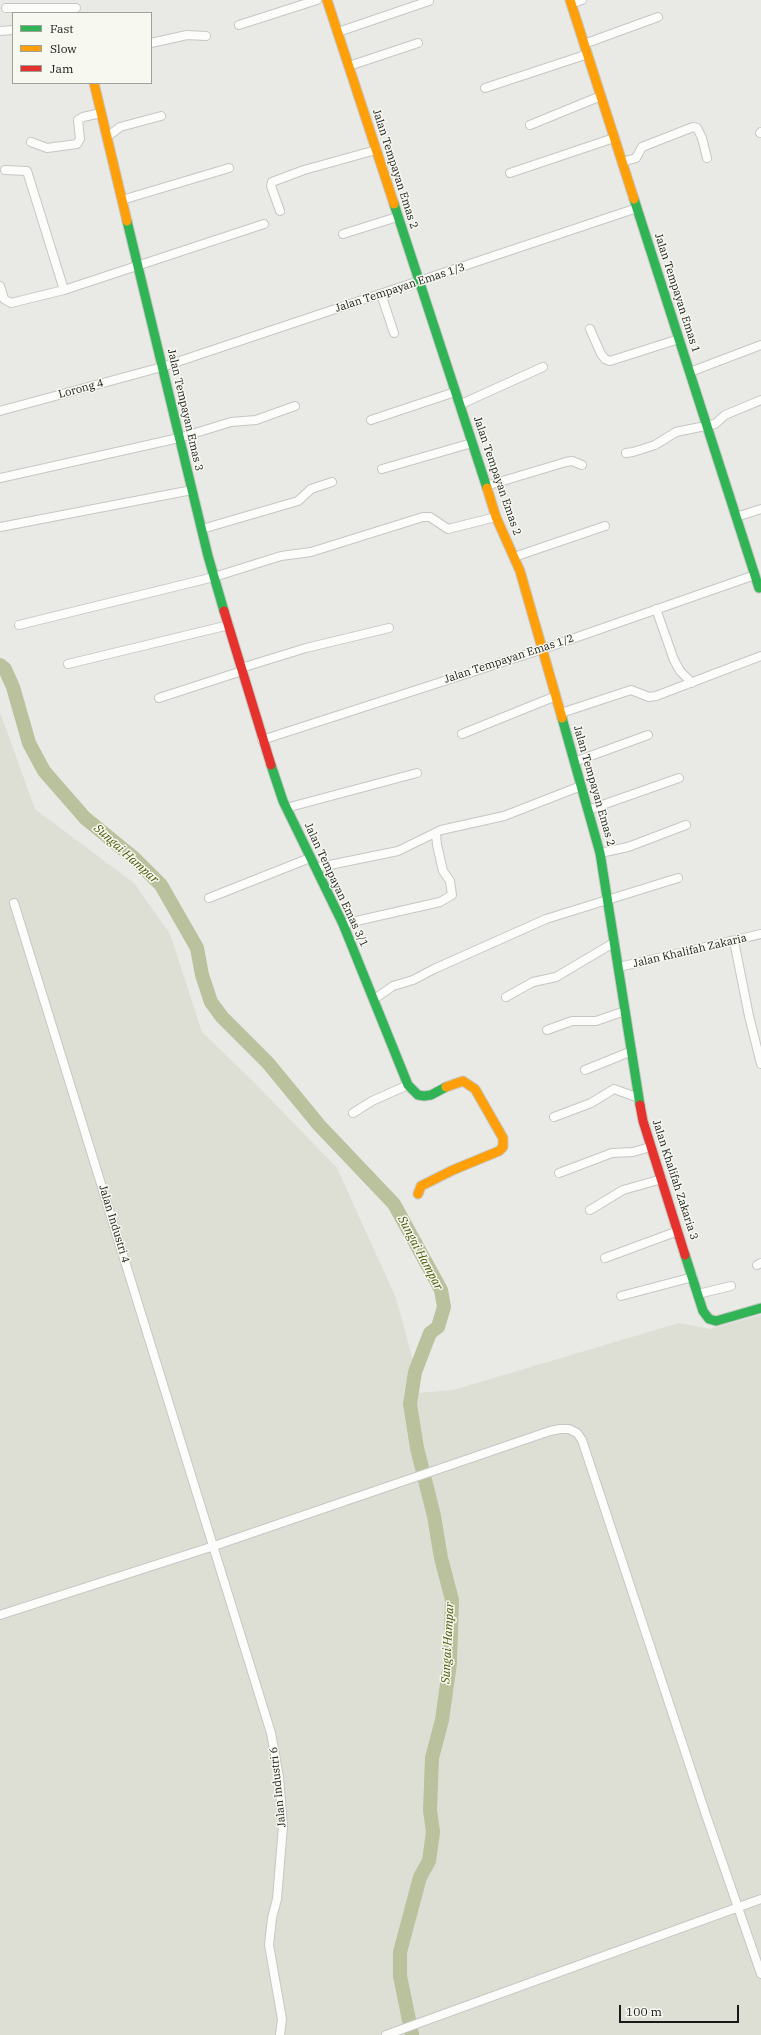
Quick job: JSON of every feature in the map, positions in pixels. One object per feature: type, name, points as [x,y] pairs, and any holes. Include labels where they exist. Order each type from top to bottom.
[{"type":"street","points":[[239,25],[317,0]]},
{"type":"street","name":"Jalan Tempayan Emas 2","points":[[327,0],[496,517],[520,570],[600,853],[619,967]]},
{"type":"street","points":[[571,2],[582,0]]},
{"type":"street","points":[[338,32],[428,2]]},
{"type":"street","name":"Jalan Tempayan Emas 1","points":[[571,2],[760,589]]},
{"type":"street","points":[[6,8],[76,7]]},
{"type":"street","points":[[584,44],[658,17]]},
{"type":"street","points":[[0,31],[12,30]]},
{"type":"street","points":[[152,43],[187,35],[206,36]]},
{"type":"street","points":[[349,66],[418,43]]},
{"type":"street","points":[[485,88],[588,54]]},
{"type":"street","name":"Jalan Tempayan Emas 3","points":[[94,84],[214,577],[262,740]]},
{"type":"street","points":[[530,125],[601,96]]},
{"type":"street","points":[[31,142],[47,148],[77,144],[80,139],[78,120],[101,112]]},
{"type":"street","points":[[107,137],[120,127],[161,116]]},
{"type":"street","points":[[622,162],[636,158],[642,147],[693,127],[697,128],[702,138],[707,158]]},
{"type":"street","points":[[510,173],[614,138]]},
{"type":"street","points":[[280,211],[271,186],[274,180],[376,150]]},
{"type":"street","points":[[122,200],[229,168]]},
{"type":"street","points":[[5,170],[27,171],[64,290]]},
{"type":"street","name":"Jalan Tempayan Emas 1/3","points":[[162,367],[637,208]]},
{"type":"street","points":[[343,234],[397,217]]},
{"type":"street","points":[[0,286],[4,300],[11,303],[64,290],[264,224]]},
{"type":"street","points":[[381,294],[394,333]]},
{"type":"street","points":[[590,329],[601,354],[605,359],[610,361],[679,339]]},
{"type":"street","points":[[690,372],[761,344]]},
{"type":"street","name":"Lorong 4","points":[[0,411],[162,367]]},
{"type":"street","points":[[459,405],[543,367]]},
{"type":"street","points":[[371,420],[455,392]]},
{"type":"street","points":[[626,453],[655,445],[676,432],[707,427],[715,424],[728,414],[761,400]]},
{"type":"street","points":[[0,478],[179,438],[231,422],[256,420],[295,406]]},
{"type":"street","points":[[382,469],[472,443]]},
{"type":"street","points":[[486,486],[566,462],[572,461],[582,465]]},
{"type":"street","points":[[202,529],[298,502],[311,490],[332,482]]},
{"type":"street","points":[[0,527],[192,490]]},
{"type":"street","points":[[736,517],[761,509]]},
{"type":"street","points":[[19,625],[214,577],[281,556],[311,552],[423,516],[430,517],[448,529],[496,517]]},
{"type":"street","points":[[514,557],[605,526]]},
{"type":"street","name":"Jalan Tempayan Emas 1/2","points":[[262,740],[543,649],[755,575]]},
{"type":"street","points":[[656,609],[674,660],[680,671],[692,682]]},
{"type":"street","points":[[68,664],[228,625]]},
{"type":"street","points":[[159,698],[306,648],[389,628]]},
{"type":"street","points":[[561,713],[631,690],[653,697],[761,656]]},
{"type":"street","points":[[462,734],[556,696]]},
{"type":"street","points":[[574,762],[648,735]]},
{"type":"street","name":"Jalan Tempayan Emas 3/1","points":[[262,740],[286,808],[343,924],[408,1085]]},
{"type":"street","points":[[286,808],[417,773]]},
{"type":"street","points":[[588,810],[679,778]]},
{"type":"street","points":[[315,868],[398,851],[436,833],[504,816],[581,786]]},
{"type":"street","points":[[600,853],[628,846],[686,825]]},
{"type":"street","points":[[343,924],[440,902],[452,895],[450,881],[443,871],[436,833]]},
{"type":"street","points":[[209,898],[310,858]]},
{"type":"street","points":[[373,1000],[393,986],[413,980],[434,969],[546,919],[608,901],[678,878]]},
{"type":"street","name":"Jalan Industri 4","points":[[14,903],[214,1546]]},
{"type":"street","name":"Jalan Khalifah Zakaria","points":[[619,967],[761,934]]},
{"type":"street","points":[[734,941],[749,1016],[759,1047],[761,1064]]},
{"type":"street","points":[[506,997],[533,982],[556,977],[614,942]]},
{"type":"street","name":"Jalan Khalifah Zakaria 3","points":[[619,967],[639,1098],[650,1147],[662,1179],[703,1311],[712,1320],[761,1308]]},
{"type":"street","points":[[547,1030],[572,1020],[596,1021],[625,1011]]},
{"type":"street","points":[[585,1070],[632,1051]]},
{"type":"street","points":[[353,1113],[372,1101],[408,1085],[418,1095],[424,1096],[431,1095],[456,1083],[464,1081],[475,1089],[504,1142],[503,1147],[421,1186],[418,1194]]},
{"type":"street","points":[[554,1117],[591,1103],[614,1089],[639,1098]]},
{"type":"street","points":[[559,1173],[612,1153],[633,1152],[650,1147]]},
{"type":"street","points":[[590,1210],[623,1190],[662,1179]]},
{"type":"street","points":[[605,1258],[678,1231]]},
{"type":"street","points":[[621,1296],[693,1277]]},
{"type":"street","points":[[698,1294],[731,1286]]},
{"type":"street","points":[[0,1615],[214,1546],[560,1428],[577,1433],[582,1440],[706,1815],[761,1974]]},
{"type":"street","name":"Jalan Industri 6","points":[[214,1546],[271,1733],[279,1777],[283,1826],[281,1864],[277,1899],[270,1929],[269,1945],[282,2019],[280,2035]]},
{"type":"street","points":[[386,2035],[738,1906],[761,1899]]},
{"type":"shaded area","points":[[0,712],[35,809],[134,883],[170,934],[202,1032],[253,1081],[337,1168],[396,1298],[413,1360],[404,1394],[453,1390],[679,1323],[710,1329],[761,1315],[761,2035],[0,2035]]},
{"type":"waterway","name":"Sungai Hampar","points":[[0,665],[5,669],[13,687],[29,743],[44,771],[85,818],[134,858],[161,885],[197,948],[202,975],[211,1002],[222,1017],[268,1063],[319,1125],[394,1204],[441,1290],[444,1307],[438,1327],[430,1333],[415,1372],[410,1404],[417,1448],[434,1516],[441,1558],[452,1600],[450,1663],[442,1720],[432,1758],[430,1810],[433,1832],[429,1861],[420,1877],[400,1952],[400,1976],[412,2035]]},
{"type":"traffic: fast","points":[[634,199],[759,588],[761,587]]},
{"type":"traffic: fast","points":[[394,204],[487,488]]},
{"type":"traffic: fast","points":[[127,221],[208,556],[224,611]]},
{"type":"traffic: fast","points":[[562,718],[600,853],[640,1105]]},
{"type":"traffic: fast","points":[[271,765],[283,801],[343,924],[408,1085],[418,1095],[424,1096],[431,1095],[446,1087]]},
{"type":"traffic: fast","points":[[685,1255],[703,1311],[709,1319],[716,1321],[761,1308]]},
{"type":"traffic: slow","points":[[327,0],[394,204]]},
{"type":"traffic: slow","points":[[570,0],[634,199]]},
{"type":"traffic: slow","points":[[94,84],[127,221]]},
{"type":"traffic: slow","points":[[487,488],[496,517],[520,571],[562,718]]},
{"type":"traffic: slow","points":[[418,1194],[421,1186],[453,1170],[499,1151],[503,1147],[503,1138],[475,1089],[463,1081],[446,1087]]},
{"type":"traffic: jam","points":[[224,611],[271,765]]},
{"type":"traffic: jam","points":[[640,1105],[643,1121],[685,1255]]}]
